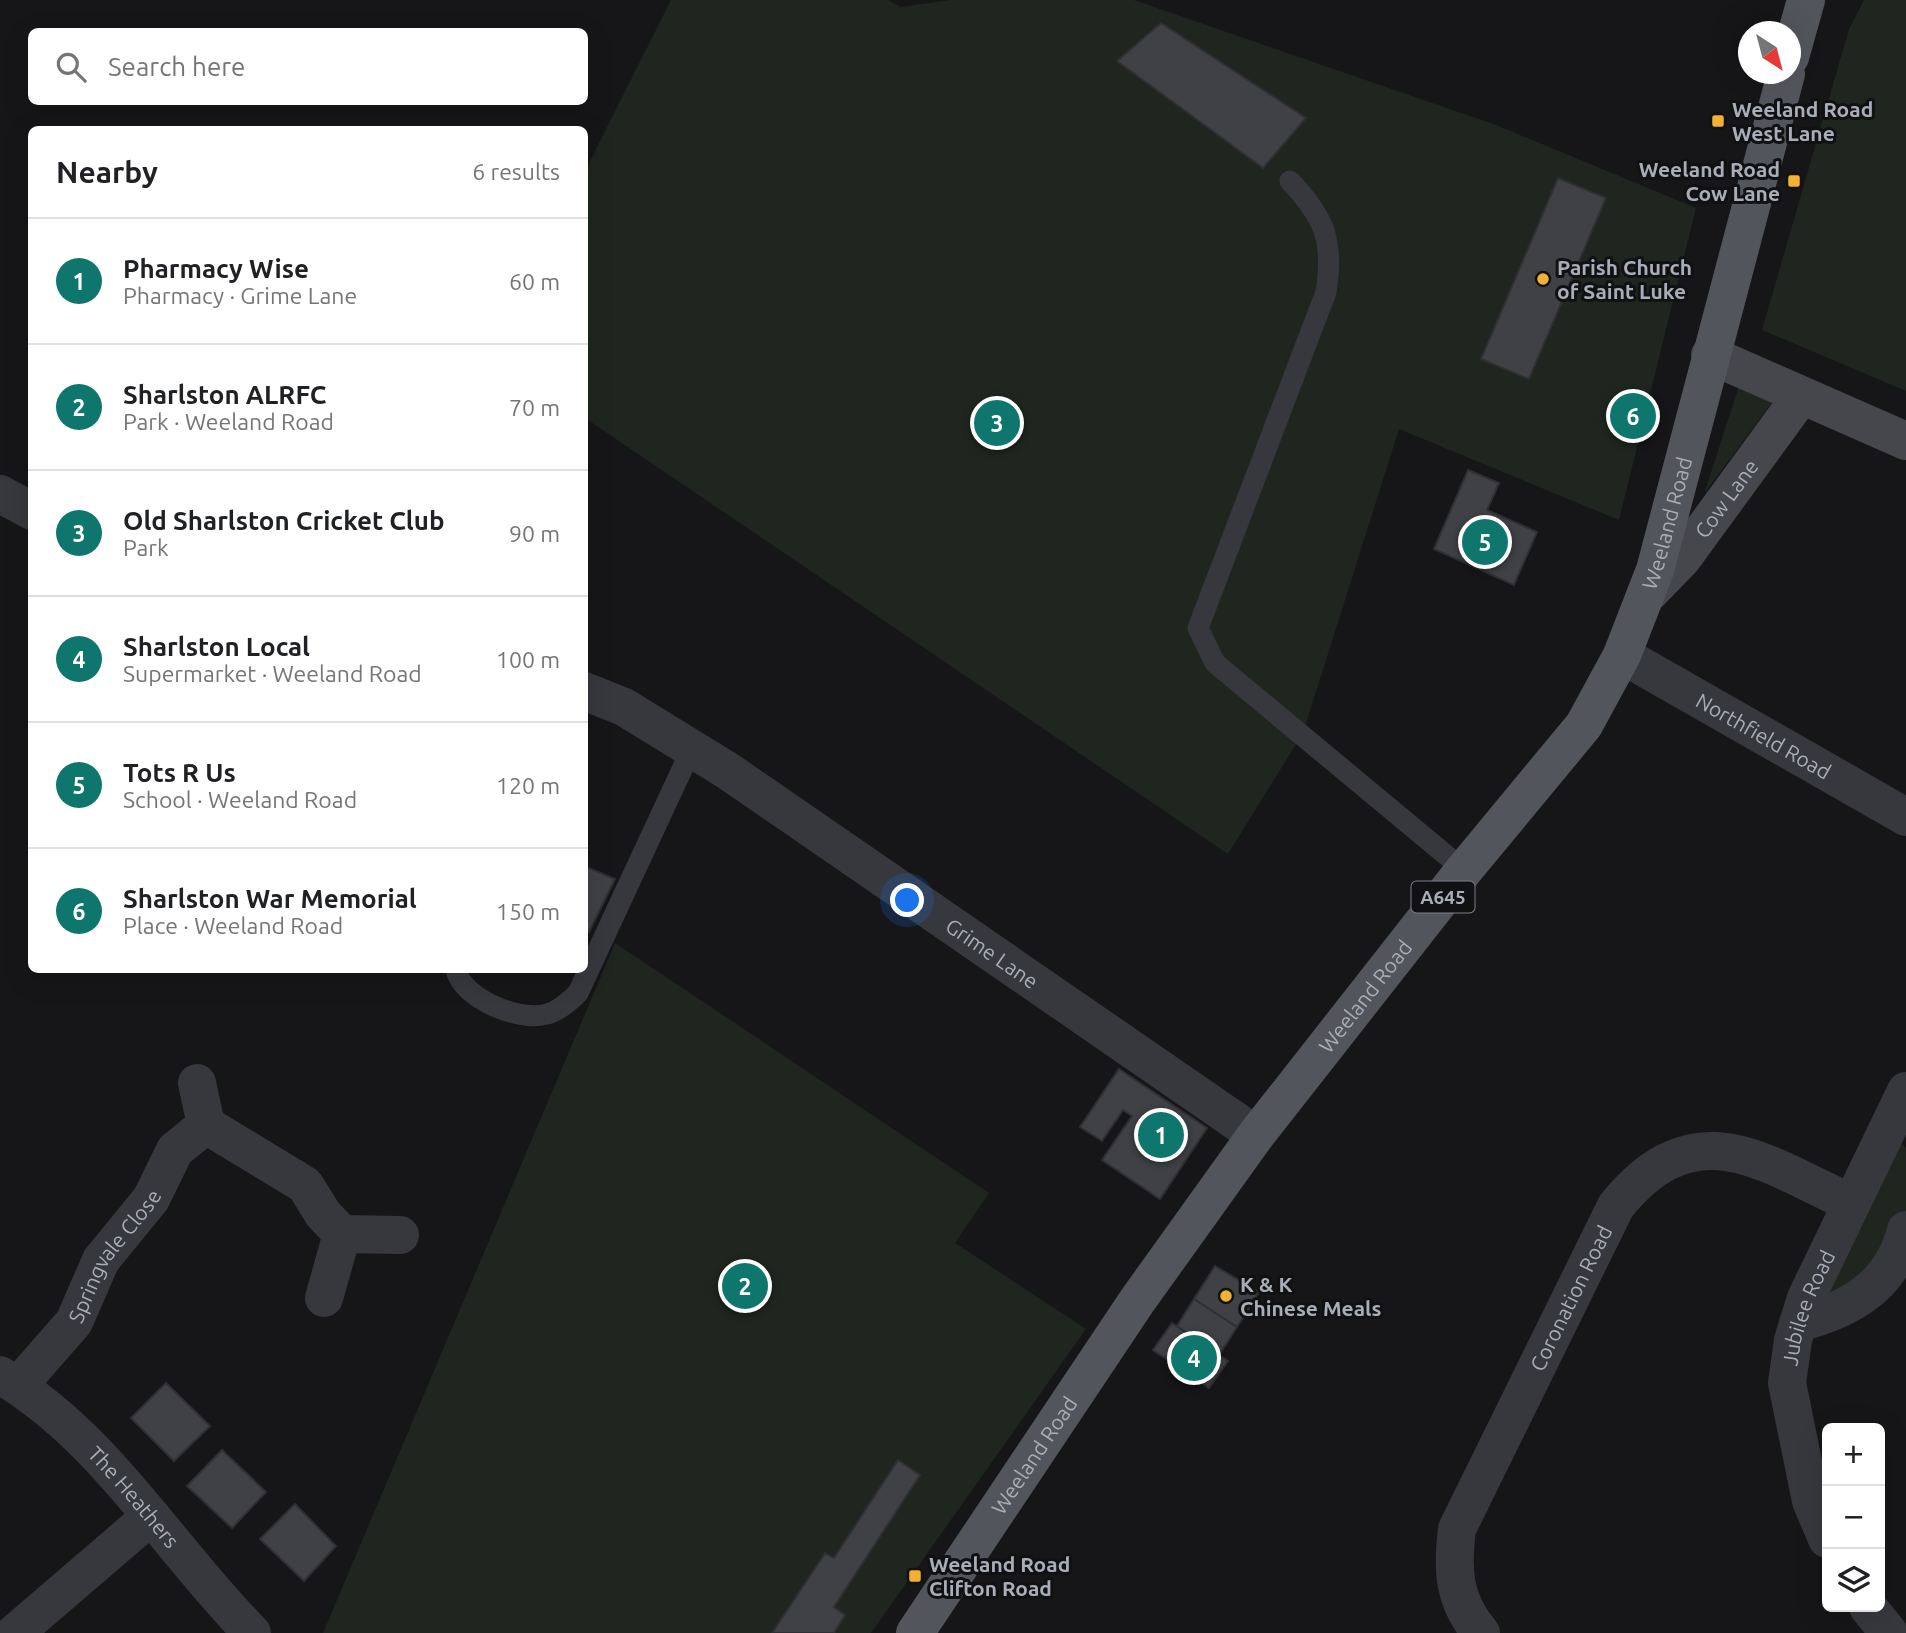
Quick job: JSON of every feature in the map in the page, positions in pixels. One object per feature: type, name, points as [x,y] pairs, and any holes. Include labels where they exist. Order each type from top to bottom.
[{"type":"main road","points":[[1799,21],[1805,0]]},
{"type":"main road","name":"Weeland Road","points":[[915,1633],[1137,1301],[1256,1135],[1464,870],[1584,725],[1622,654],[1664,539],[1710,355],[1783,84]]},
{"type":"street","points":[[1710,355],[1906,441]]},
{"type":"street","name":"Cow Lane","points":[[1645,597],[1682,559],[1801,396]]},
{"type":"street","points":[[0,495],[28,509]]},
{"type":"street","name":"Northfield Road","points":[[1622,654],[1906,817]]},
{"type":"street","name":"Grime Lane","points":[[588,692],[624,706],[692,748],[1256,1135]]},
{"type":"street","points":[[197,1083],[206,1125],[305,1185],[323,1214],[342,1234],[400,1236]]},
{"type":"street","name":"Jubilee Road","points":[[1822,1527],[1811,1501],[1787,1383],[1798,1323],[1806,1298],[1850,1203],[1896,1138],[1906,1091]]},
{"type":"street","name":"Springvale Close","points":[[9,1381],[74,1322],[101,1261],[151,1199],[175,1150],[206,1125]]},
{"type":"street","name":"Coronation Road","points":[[1480,1633],[1456,1593],[1453,1560],[1457,1529],[1616,1206],[1638,1179],[1670,1161],[1698,1150],[1729,1151],[1756,1158],[1850,1203]]},
{"type":"street","points":[[324,1298],[342,1234]]},
{"type":"street","points":[[1798,1323],[1830,1315],[1866,1296],[1904,1245]]},
{"type":"street","name":"The Heathers","points":[[9,1381],[106,1463],[252,1633]]},
{"type":"street","points":[[15,1633],[150,1516]]},
{"type":"street","points":[[1872,1612],[1889,1633]]},
{"type":"lane","points":[[1290,181],[1313,205],[1329,241],[1330,263],[1326,292],[1198,628],[1215,663],[1464,870]]},
{"type":"lane","points":[[588,972],[692,748]]},
{"type":"lane","points":[[456,973],[471,992],[498,1007],[525,1015],[547,1014],[567,1004],[578,993],[587,973]]},
{"type":"shaded area","points":[[671,0],[888,0],[901,7],[950,0],[1134,0],[1496,125],[1696,208],[1619,520],[1399,429],[1303,733],[1228,854],[588,420],[588,165]]},
{"type":"shaded area","points":[[1864,0],[1906,0],[1906,391],[1762,330],[1849,29]]},
{"type":"shaded area","points":[[1739,386],[1776,397],[1704,494]]},
{"type":"shaded area","points":[[615,943],[989,1193],[955,1243],[1086,1329],[871,1633],[323,1633]]},
{"type":"shaded area","points":[[1886,1128],[1906,1148],[1906,1230],[1866,1296],[1806,1298]]},
{"type":"building","points":[[1161,23],[1306,118],[1263,168],[1117,61]]},
{"type":"building","name":"Parish Church of Saint Luke","points":[[1558,178],[1606,198],[1529,379],[1481,359]]},
{"type":"building","points":[[1468,470],[1499,483],[1487,510],[1537,532],[1514,585],[1434,549]]},
{"type":"building","points":[[588,868],[615,879],[588,932]]},
{"type":"building","points":[[1119,1069],[1207,1128],[1160,1199],[1102,1160],[1132,1116],[1123,1110],[1102,1141],[1080,1127]]},
{"type":"building","name":"K & K Chinese Meals","points":[[1215,1266],[1259,1292],[1237,1327],[1194,1299]]},
{"type":"building","points":[[1194,1299],[1237,1327],[1219,1355],[1177,1326]]},
{"type":"building","points":[[1172,1323],[1228,1361],[1209,1388],[1153,1350]]},
{"type":"building","points":[[166,1383],[210,1426],[174,1461],[131,1418]]},
{"type":"building","points":[[222,1450],[266,1492],[232,1528],[187,1486]]},
{"type":"building","points":[[898,1460],[920,1475],[834,1607],[845,1615],[834,1633],[772,1633],[825,1553],[834,1558]]},
{"type":"building","points":[[295,1504],[336,1546],[304,1581],[260,1539]]},
{"type":"place","name":"Weeland Road West Lane","points":[[1718,121]]},
{"type":"place","name":"Weeland Road Cow Lane","points":[[1794,181]]},
{"type":"place","name":"Parish Church of Saint Luke","points":[[1543,279]]},
{"type":"place","name":"Sharlston War Memorial","points":[[1633,416]]},
{"type":"place","name":"Old Sharlston Cricket Club","points":[[997,423]]},
{"type":"place","name":"Tots R Us","points":[[1485,542]]},
{"type":"place","name":"Pharmacy Wise","points":[[1161,1135]]},
{"type":"place","name":"Sharlston ALRFC","points":[[745,1286]]},
{"type":"place","name":"K & K Chinese Meals","points":[[1226,1296]]},
{"type":"place","name":"Sharlston Local","points":[[1194,1358]]},
{"type":"place","name":"Weeland Road Clifton Road","points":[[915,1576]]}]
